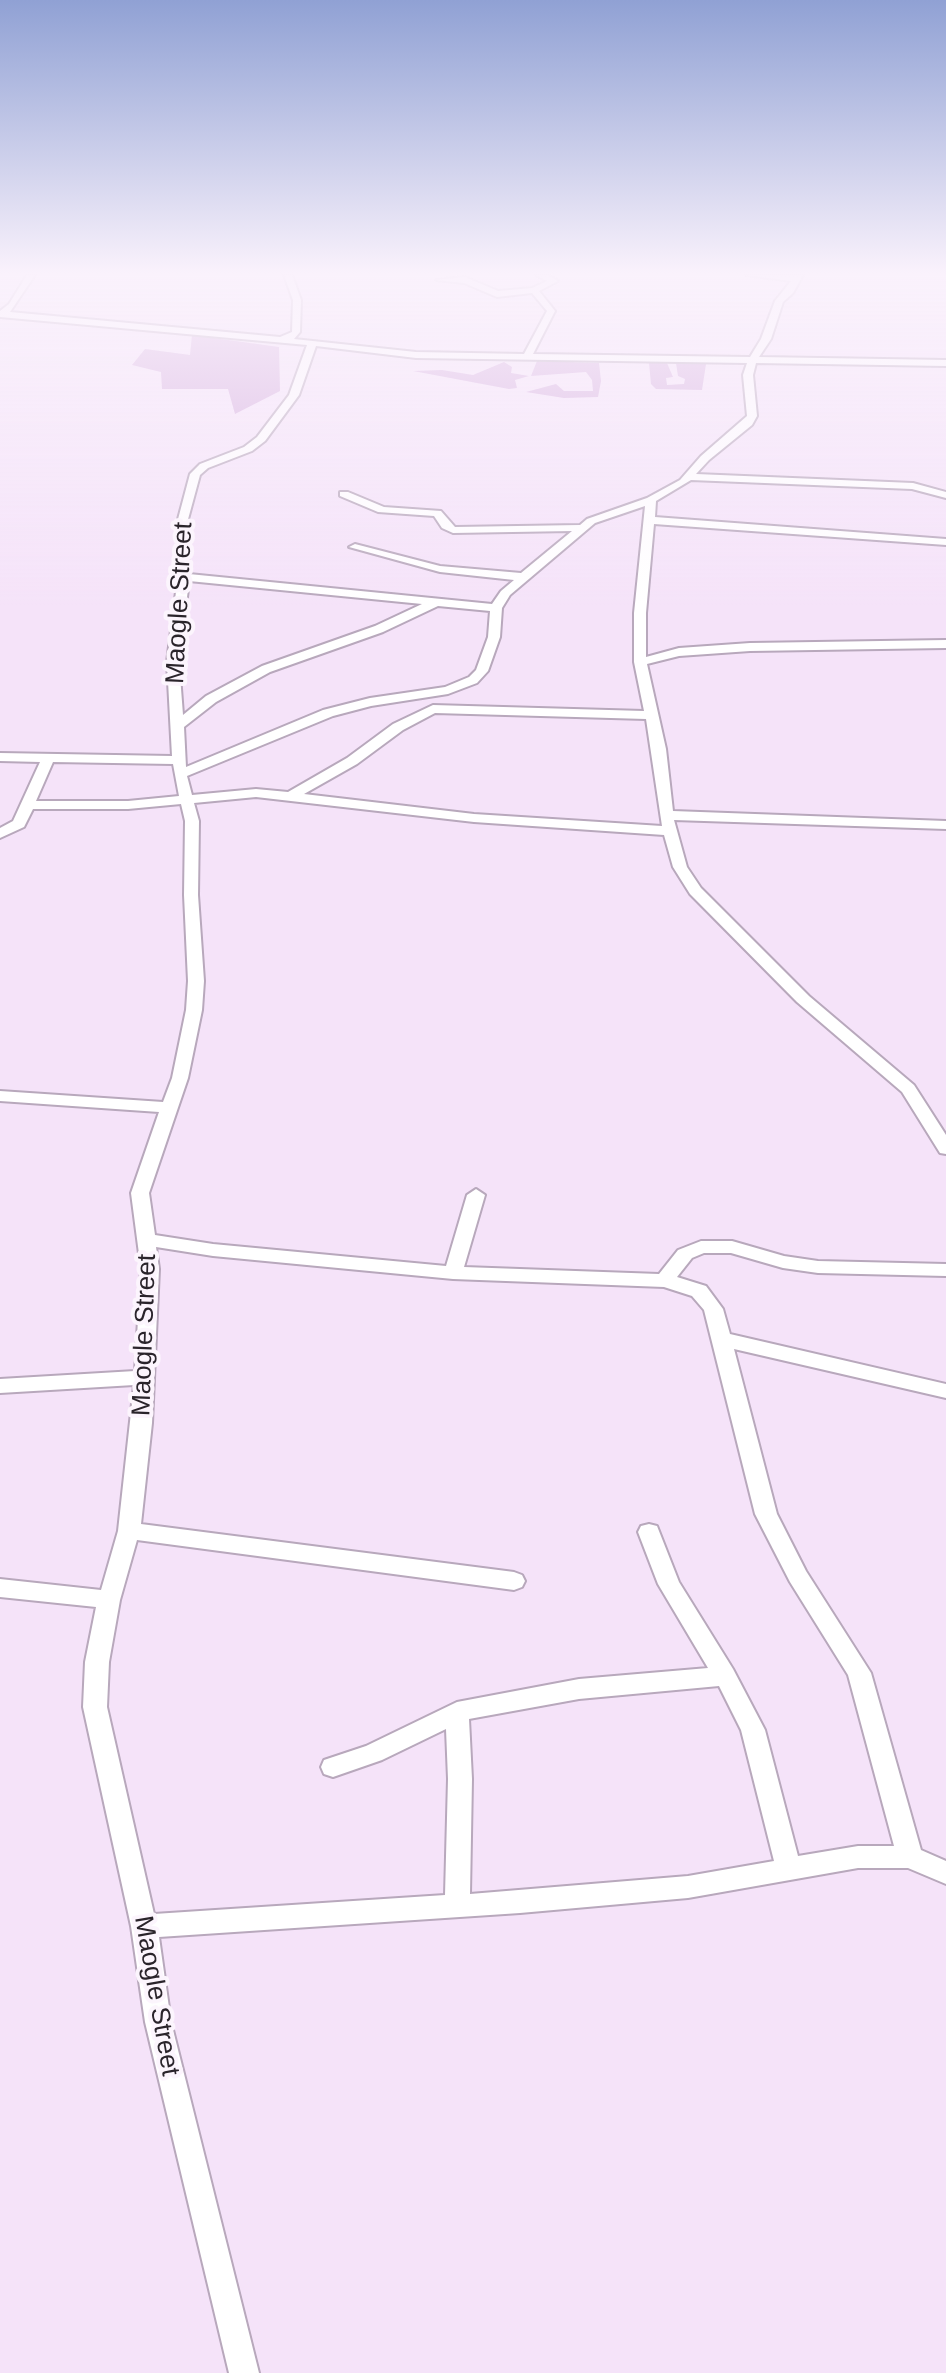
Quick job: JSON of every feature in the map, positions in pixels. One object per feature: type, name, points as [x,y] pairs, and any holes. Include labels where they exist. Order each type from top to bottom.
[{"type":"street","name":"Maogle Street","points":[[244,2373],[158,2022],[144,1926],[95,1707],[97,1662],[109,1600],[129,1531],[139,1449],[150,1269],[140,1193],[171,1108],[194,1010],[192,821],[180,767],[173,662],[183,577],[182,523],[195,474],[204,466],[248,449],[261,439],[294,395],[295,386]]},
{"type":"street","points":[[0,757],[180,767],[328,713],[462,687],[482,671],[494,637],[496,608],[505,593],[580,528],[604,515],[651,500],[689,477],[705,458],[733,437],[752,416],[749,386]]},
{"type":"street","points":[[689,477],[913,486],[945,495]]},
{"type":"street","points":[[344,494],[382,510],[437,513],[453,530],[580,528]]},
{"type":"street","points":[[651,500],[647,520],[640,662],[652,715],[669,831],[680,867],[695,891],[803,999],[908,1089],[946,1149]]},
{"type":"street","points":[[647,520],[946,542]]},
{"type":"street","points":[[355,547],[440,569],[523,577]]},
{"type":"street","points":[[183,577],[496,608]]},
{"type":"street","points":[[178,725],[211,699],[266,669],[379,629],[435,603]]},
{"type":"street","points":[[640,662],[679,652],[750,647],[946,644]]},
{"type":"street","points":[[290,797],[352,761],[398,727],[433,709],[652,715]]},
{"type":"street","points":[[0,834],[19,824],[48,759]]},
{"type":"street","points":[[28,805],[186,801],[244,794],[474,818],[669,831]]},
{"type":"street","points":[[666,815],[946,825]]},
{"type":"street","points":[[0,1096],[171,1108]]},
{"type":"street","points":[[453,1273],[476,1195]]},
{"type":"street","points":[[148,1240],[213,1250],[453,1273],[664,1281],[699,1291],[713,1309],[766,1514],[798,1576],[859,1673],[910,1857]]},
{"type":"street","points":[[664,1281],[685,1254],[701,1247],[732,1247],[783,1262],[818,1267],[946,1270]]},
{"type":"street","points":[[721,1339],[946,1391]]},
{"type":"street","points":[[0,1386],[144,1377]]},
{"type":"street","points":[[129,1531],[514,1581]]},
{"type":"street","points":[[649,1532],[669,1584],[725,1676],[753,1730],[789,1869]]},
{"type":"street","points":[[0,1588],[109,1600]]},
{"type":"street","points":[[333,1767],[374,1753],[457,1712],[579,1689],[725,1676]]},
{"type":"street","points":[[457,1712],[460,1779],[457,1906]]},
{"type":"street","points":[[144,1926],[457,1906],[688,1887],[858,1857],[910,1857],[946,1873]]},
{"type":"shaded area","points":[[162,386],[280,386],[280,391],[235,414],[228,389],[162,389]]},
{"type":"shaded area","points":[[492,386],[516,386],[509,389]]},
{"type":"shaded area","points":[[549,386],[558,386],[564,391],[593,391],[593,386],[600,386],[598,397],[564,398],[526,392]]},
{"type":"shaded area","points":[[653,386],[703,386],[702,390],[656,389]]}]
